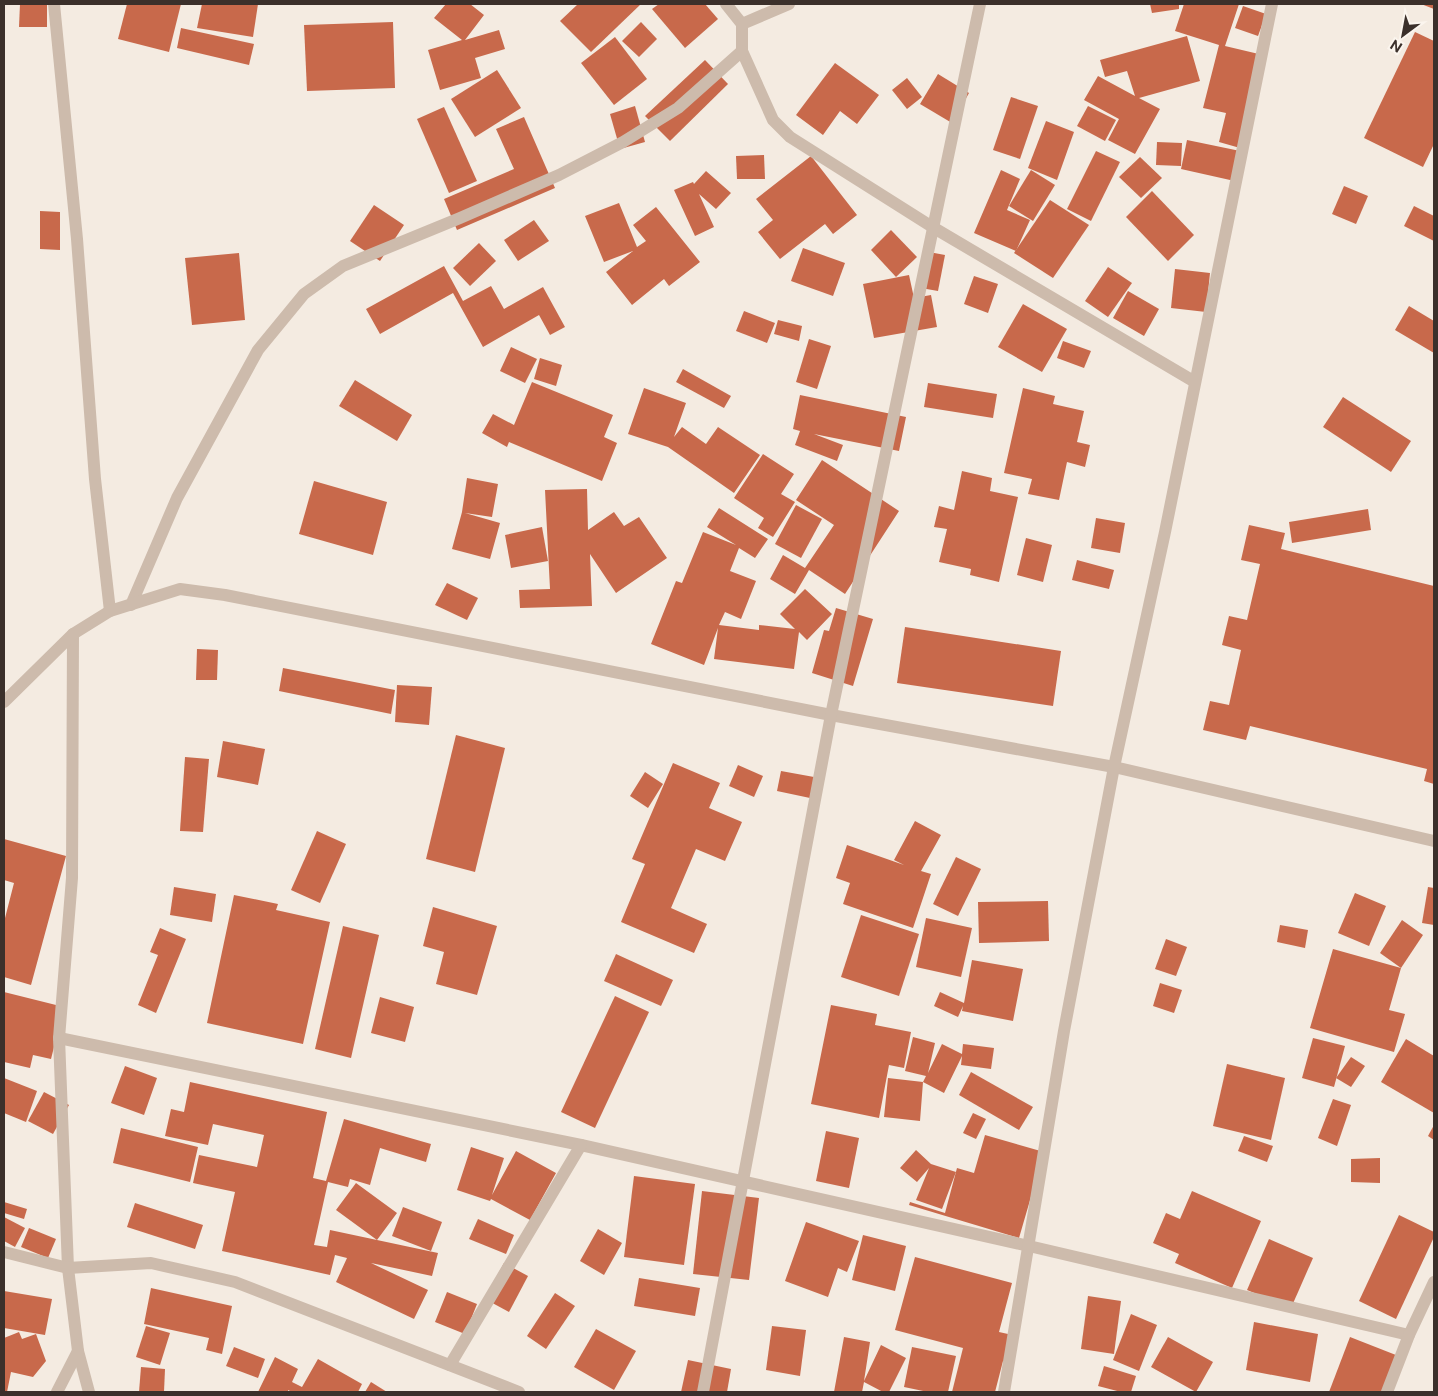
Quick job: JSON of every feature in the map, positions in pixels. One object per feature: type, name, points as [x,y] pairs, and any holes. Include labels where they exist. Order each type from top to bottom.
[{"type":"street","points":[[54,4],[77,239],[95,479],[110,611]]},
{"type":"street","points":[[726,4],[742,24],[742,51],[773,120],[790,137],[934,228],[1195,382]]},
{"type":"street","points":[[742,24],[789,4]]},
{"type":"street","points":[[704,1392],[831,714],[980,4]]},
{"type":"street","points":[[1004,1392],[1064,1031],[1114,767],[1272,4]]},
{"type":"street","points":[[131,605],[177,498],[258,350],[304,294],[343,266],[558,175],[623,142],[678,108],[742,51]]},
{"type":"street","points":[[4,702],[73,634],[110,611],[180,589],[224,595],[831,714],[1114,767],[1434,841]]},
{"type":"street","points":[[73,634],[72,878],[59,1038],[68,1268],[78,1351],[89,1392]]},
{"type":"street","points":[[59,1038],[582,1145],[743,1184],[1029,1246],[1409,1335]]},
{"type":"street","points":[[450,1366],[582,1145]]},
{"type":"street","points":[[4,1252],[68,1268],[152,1263],[235,1282],[519,1392]]},
{"type":"street","points":[[1387,1392],[1409,1335],[1434,1282]]},
{"type":"street","points":[[57,1392],[78,1351]]},
{"type":"building","points":[[20,4],[47,4],[47,27],[19,27]]},
{"type":"building","points":[[127,4],[181,4],[169,52],[118,39]]},
{"type":"building","points":[[202,4],[258,4],[253,37],[197,28]]},
{"type":"building","points":[[446,4],[470,4],[484,15],[465,40],[499,30],[505,49],[475,58],[481,78],[440,90],[428,50],[462,40],[434,18]]},
{"type":"building","points":[[578,4],[641,4],[591,52],[560,21]]},
{"type":"building","points":[[659,4],[705,4],[718,19],[685,48],[652,9]]},
{"type":"building","points":[[1150,4],[1179,4],[1179,9],[1152,13]]},
{"type":"building","points":[[1184,4],[1239,4],[1225,46],[1263,55],[1240,148],[1219,142],[1226,113],[1203,108],[1219,45],[1175,31]]},
{"type":"building","points":[[1421,4],[1434,4],[1434,9]]},
{"type":"building","points":[[1243,6],[1266,14],[1258,36],[1235,28]]},
{"type":"building","points":[[393,22],[395,88],[307,91],[304,25]]},
{"type":"building","points":[[641,22],[657,39],[639,57],[622,41]]},
{"type":"building","points":[[181,28],[254,44],[249,65],[177,48]]},
{"type":"building","points":[[1415,32],[1434,41],[1434,144],[1423,167],[1364,138]]},
{"type":"building","points":[[1187,36],[1200,81],[1139,98],[1160,109],[1135,154],[1108,140],[1119,119],[1084,100],[1098,76],[1135,96],[1127,71],[1105,77],[1100,60]]},
{"type":"building","points":[[615,37],[647,79],[614,105],[581,63]]},
{"type":"building","points":[[705,60],[728,84],[670,141],[645,116]]},
{"type":"building","points":[[835,63],[879,95],[857,124],[840,111],[823,135],[796,115]]},
{"type":"building","points":[[497,70],[521,108],[475,137],[451,99]]},
{"type":"building","points":[[938,74],[969,93],[952,123],[920,104]]},
{"type":"building","points":[[907,78],[922,97],[907,109],[892,90]]},
{"type":"building","points":[[1011,97],[1038,106],[1020,159],[993,150]]},
{"type":"building","points":[[635,106],[645,142],[620,149],[610,114]]},
{"type":"building","points":[[1088,106],[1116,120],[1105,141],[1077,126]]},
{"type":"building","points":[[444,107],[477,181],[449,193],[417,119]]},
{"type":"building","points":[[524,117],[555,188],[457,230],[444,199],[514,169],[496,129]]},
{"type":"building","points":[[1046,121],[1074,132],[1057,180],[1028,168]]},
{"type":"building","points":[[1187,140],[1245,152],[1239,182],[1181,169]]},
{"type":"building","points":[[1157,142],[1182,143],[1181,166],[1156,165]]},
{"type":"building","points":[[1096,151],[1120,162],[1091,221],[1067,209]]},
{"type":"building","points":[[764,155],[765,179],[737,179],[736,156]]},
{"type":"building","points":[[811,156],[857,215],[833,234],[825,224],[780,259],[758,232],[773,220],[756,199]]},
{"type":"building","points":[[1140,157],[1162,178],[1141,198],[1119,177]]},
{"type":"building","points":[[1001,170],[1020,179],[1007,210],[1030,220],[1016,251],[974,233]]},
{"type":"building","points":[[1031,170],[1055,185],[1033,221],[1009,206]]},
{"type":"building","points":[[706,171],[731,193],[716,209],[699,194],[714,227],[695,236],[674,190],[693,182],[694,184]]},
{"type":"building","points":[[1344,186],[1368,196],[1356,224],[1332,214]]},
{"type":"building","points":[[1152,191],[1194,235],[1168,261],[1126,217]]},
{"type":"building","points":[[1050,200],[1089,225],[1053,278],[1014,253]]},
{"type":"building","points":[[619,203],[637,247],[646,241],[633,225],[656,207],[700,262],[669,286],[664,279],[632,305],[606,272],[633,251],[604,262],[585,216]]},
{"type":"building","points":[[374,205],[404,225],[380,261],[350,241]]},
{"type":"building","points":[[1414,206],[1434,216],[1434,241],[1404,226]]},
{"type":"building","points":[[40,211],[60,212],[60,250],[40,249]]},
{"type":"building","points":[[534,220],[549,241],[518,261],[504,240]]},
{"type":"building","points":[[891,230],[917,257],[896,277],[871,250]]},
{"type":"building","points":[[479,243],[496,261],[470,286],[453,268]]},
{"type":"building","points":[[803,248],[845,263],[833,296],[791,281]]},
{"type":"building","points":[[929,252],[945,255],[938,291],[921,288]]},
{"type":"building","points":[[239,253],[245,320],[192,325],[185,258]]},
{"type":"building","points":[[444,266],[463,301],[491,286],[504,309],[543,287],[565,327],[550,335],[539,315],[483,347],[453,293],[380,334],[366,309]]},
{"type":"building","points":[[1108,267],[1132,283],[1108,317],[1085,301]]},
{"type":"building","points":[[1175,269],[1210,273],[1206,312],[1171,308]]},
{"type":"building","points":[[909,275],[914,298],[931,295],[937,327],[874,338],[863,284]]},
{"type":"building","points":[[974,276],[998,284],[988,313],[964,304]]},
{"type":"building","points":[[1128,291],[1159,309],[1144,336],[1113,318]]},
{"type":"building","points":[[1023,304],[1067,329],[1042,372],[998,347]]},
{"type":"building","points":[[1409,306],[1434,321],[1434,353],[1395,330]]},
{"type":"building","points":[[744,311],[775,323],[767,343],[736,331]]},
{"type":"building","points":[[778,320],[802,326],[799,341],[774,334]]},
{"type":"building","points":[[809,339],[831,346],[817,389],[796,382]]},
{"type":"building","points":[[1063,341],[1091,351],[1084,368],[1057,358]]},
{"type":"building","points":[[511,347],[537,359],[525,383],[500,371]]},
{"type":"building","points":[[540,358],[562,365],[556,386],[534,379]]},
{"type":"building","points":[[683,369],[731,396],[724,408],[676,382]]},
{"type":"building","points":[[355,380],[412,415],[397,441],[339,406]]},
{"type":"building","points":[[532,382],[613,415],[604,437],[617,443],[602,481],[509,442],[507,447],[482,433],[493,414],[514,425]]},
{"type":"building","points":[[928,383],[997,394],[993,418],[924,407]]},
{"type":"building","points":[[644,388],[686,403],[674,437],[682,427],[706,444],[718,427],[760,455],[734,493],[668,447],[628,434]]},
{"type":"building","points":[[1023,388],[1055,396],[1053,404],[1084,411],[1077,442],[1090,445],[1085,467],[1067,462],[1059,500],[1028,494],[1032,479],[1004,473]]},
{"type":"building","points":[[800,395],[906,417],[899,451],[814,434],[843,445],[837,461],[795,445],[800,431],[793,429]]},
{"type":"building","points":[[1343,397],[1411,441],[1391,472],[1323,427]]},
{"type":"building","points":[[763,454],[794,474],[781,494],[795,502],[773,537],[758,528],[764,518],[734,498]]},
{"type":"building","points":[[822,460],[899,511],[845,594],[809,570],[795,594],[770,579],[783,555],[805,568],[834,525],[796,500]]},
{"type":"building","points":[[962,471],[992,478],[990,491],[1018,497],[999,582],[970,575],[971,569],[939,562],[947,529],[934,527],[939,506],[954,510]]},
{"type":"building","points":[[467,478],[498,484],[492,517],[465,513],[500,523],[490,559],[452,549],[462,512]]},
{"type":"building","points":[[314,481],[387,502],[373,555],[299,534]]},
{"type":"building","points":[[587,489],[588,530],[614,512],[624,526],[639,517],[667,558],[616,593],[590,554],[592,606],[520,608],[519,590],[550,589],[545,490]]},
{"type":"building","points":[[796,505],[822,519],[801,558],[775,544]]},
{"type":"building","points":[[719,508],[768,539],[755,558],[739,548],[730,571],[756,581],[741,619],[725,612],[719,625],[759,630],[759,625],[795,629],[780,614],[805,589],[832,614],[807,640],[799,632],[794,669],[714,659],[718,628],[704,665],[651,644],[676,581],[682,583],[703,532],[736,545],[707,527]]},
{"type":"building","points":[[1368,509],[1371,530],[1292,543],[1289,522]]},
{"type":"building","points":[[1096,518],[1125,523],[1120,553],[1091,548]]},
{"type":"building","points":[[1249,525],[1285,533],[1281,549],[1434,586],[1434,784],[1424,781],[1427,769],[1250,726],[1246,740],[1203,730],[1210,701],[1229,705],[1241,650],[1222,645],[1229,616],[1247,620],[1260,564],[1241,560]]},
{"type":"building","points":[[542,527],[548,561],[511,568],[505,535]]},
{"type":"building","points":[[1026,538],[1052,545],[1043,582],[1017,575]]},
{"type":"building","points":[[1077,560],[1114,570],[1109,589],[1072,580]]},
{"type":"building","points":[[447,583],[478,598],[467,620],[435,605]]},
{"type":"building","points":[[836,608],[873,619],[853,686],[812,673],[824,630],[829,631]]},
{"type":"building","points":[[905,627],[1061,651],[1053,706],[897,683]]},
{"type":"building","points":[[197,649],[218,650],[217,680],[196,680]]},
{"type":"building","points":[[283,668],[395,690],[391,714],[279,691]]},
{"type":"building","points":[[397,685],[432,687],[429,725],[395,722]]},
{"type":"building","points":[[456,735],[505,748],[475,872],[426,859]]},
{"type":"building","points":[[223,741],[265,749],[258,785],[217,777]]},
{"type":"building","points":[[185,757],[209,759],[203,832],[180,831]]},
{"type":"building","points":[[673,763],[720,783],[709,808],[742,822],[725,861],[696,849],[671,908],[707,924],[694,953],[621,922],[645,864],[632,859]]},
{"type":"building","points":[[738,765],[763,776],[754,797],[729,786]]},
{"type":"building","points":[[781,771],[814,777],[810,798],[777,791]]},
{"type":"building","points":[[645,772],[663,784],[648,808],[630,796]]},
{"type":"building","points":[[915,821],[941,835],[921,871],[931,874],[913,928],[843,904],[850,883],[836,878],[847,845],[904,865],[894,860]]},
{"type":"building","points":[[317,831],[346,844],[320,903],[291,890]]},
{"type":"building","points":[[4,839],[66,856],[31,985],[4,977],[4,922],[14,883],[4,880]]},
{"type":"building","points":[[956,857],[981,869],[958,916],[933,904]]},
{"type":"building","points":[[174,887],[216,894],[212,922],[170,915]]},
{"type":"building","points":[[1428,887],[1434,888],[1434,925],[1422,923]]},
{"type":"building","points":[[1355,893],[1386,906],[1369,946],[1338,933]]},
{"type":"building","points":[[234,895],[278,904],[276,910],[330,922],[303,1044],[207,1023]]},
{"type":"building","points":[[1048,901],[1049,941],[979,943],[978,902]]},
{"type":"building","points":[[433,907],[497,926],[477,995],[436,984],[444,952],[423,946]]},
{"type":"building","points":[[861,915],[919,934],[899,996],[841,977]]},
{"type":"building","points":[[926,918],[972,928],[961,977],[916,967]]},
{"type":"building","points":[[1402,920],[1423,935],[1401,968],[1380,953]]},
{"type":"building","points":[[1280,925],[1308,930],[1305,948],[1277,942]]},
{"type":"building","points":[[343,926],[379,935],[351,1058],[315,1049]]},
{"type":"building","points":[[160,928],[186,939],[156,1013],[138,1005],[158,955],[150,952]]},
{"type":"building","points":[[1166,939],[1187,947],[1176,976],[1155,969]]},
{"type":"building","points":[[1333,949],[1401,968],[1389,1010],[1405,1014],[1394,1052],[1310,1028]]},
{"type":"building","points":[[616,954],[673,980],[661,1006],[604,981]]},
{"type":"building","points":[[972,960],[1023,969],[1013,1021],[962,1011],[963,1006],[958,1017],[934,1006],[940,992],[964,1003]]},
{"type":"building","points":[[1160,983],[1182,990],[1174,1013],[1153,1006]]},
{"type":"building","points":[[4,992],[64,1007],[51,1059],[33,1055],[30,1068],[4,1062]]},
{"type":"building","points":[[615,996],[649,1012],[595,1128],[561,1112]]},
{"type":"building","points":[[380,997],[414,1007],[405,1042],[371,1033]]},
{"type":"building","points":[[831,1005],[877,1014],[875,1025],[911,1032],[904,1068],[889,1065],[879,1118],[811,1104]]},
{"type":"building","points":[[913,1037],[935,1043],[928,1073],[942,1044],[962,1054],[963,1044],[994,1048],[991,1069],[961,1065],[962,1056],[944,1093],[923,1082],[926,1076],[905,1071]]},
{"type":"building","points":[[1313,1038],[1345,1046],[1334,1087],[1302,1078]]},
{"type":"building","points":[[1406,1039],[1434,1056],[1434,1113],[1381,1082]]},
{"type":"building","points":[[1351,1057],[1365,1066],[1351,1087],[1336,1078]]},
{"type":"building","points":[[1227,1064],[1285,1078],[1271,1140],[1213,1126]]},
{"type":"building","points":[[125,1066],[157,1078],[144,1115],[111,1103]]},
{"type":"building","points":[[971,1072],[1033,1107],[1019,1130],[959,1095]]},
{"type":"building","points":[[4,1078],[37,1091],[26,1122],[4,1113]]},
{"type":"building","points":[[888,1078],[923,1082],[920,1121],[884,1117]]},
{"type":"building","points":[[190,1082],[327,1112],[313,1178],[326,1181],[344,1119],[431,1144],[426,1162],[380,1148],[370,1185],[350,1179],[348,1187],[328,1182],[314,1245],[327,1247],[330,1230],[438,1253],[432,1276],[371,1263],[428,1290],[414,1319],[336,1282],[347,1258],[335,1255],[330,1275],[222,1251],[235,1192],[193,1183],[199,1155],[257,1167],[264,1135],[213,1124],[208,1145],[165,1136],[171,1109],[184,1112]]},
{"type":"building","points":[[44,1092],[69,1105],[53,1134],[28,1121]]},
{"type":"building","points":[[1333,1099],[1351,1105],[1337,1146],[1318,1138]]},
{"type":"building","points":[[973,1113],[986,1119],[976,1139],[963,1133]]},
{"type":"building","points":[[1434,1125],[1434,1140],[1428,1136]]},
{"type":"building","points":[[121,1128],[198,1147],[190,1182],[113,1163]]},
{"type":"building","points":[[826,1131],[859,1138],[849,1188],[816,1181]]},
{"type":"building","points":[[985,1135],[1044,1152],[1019,1238],[909,1205],[910,1202],[945,1213],[957,1168],[974,1173]]},
{"type":"building","points":[[1244,1136],[1273,1146],[1267,1162],[1238,1151]]},
{"type":"building","points":[[471,1147],[504,1158],[492,1195],[516,1151],[556,1173],[530,1220],[491,1199],[490,1201],[457,1190]]},
{"type":"building","points":[[916,1150],[931,1164],[956,1172],[942,1209],[916,1200],[929,1168],[917,1182],[900,1168]]},
{"type":"building","points":[[1380,1158],[1380,1183],[1351,1182],[1351,1159]]},
{"type":"building","points":[[634,1176],[695,1184],[684,1265],[624,1257]]},
{"type":"building","points":[[356,1183],[397,1213],[377,1240],[336,1210]]},
{"type":"building","points":[[702,1191],[759,1198],[749,1280],[693,1274]]},
{"type":"building","points":[[1192,1191],[1261,1221],[1232,1288],[1175,1263],[1179,1254],[1153,1243],[1166,1213],[1180,1219]]},
{"type":"building","points":[[4,1202],[27,1209],[24,1219],[4,1213]]},
{"type":"building","points":[[135,1203],[203,1225],[195,1249],[127,1227]]},
{"type":"building","points":[[403,1207],[442,1222],[431,1251],[392,1236]]},
{"type":"building","points":[[1399,1215],[1434,1232],[1434,1237],[1396,1319],[1359,1301]]},
{"type":"building","points":[[4,1217],[25,1228],[15,1247],[4,1241]]},
{"type":"building","points":[[478,1219],[514,1235],[506,1254],[469,1239]]},
{"type":"building","points":[[806,1222],[859,1241],[847,1272],[838,1268],[828,1297],[785,1281]]},
{"type":"building","points":[[29,1228],[56,1239],[48,1258],[21,1247]]},
{"type":"building","points":[[598,1229],[622,1243],[604,1275],[580,1261]]},
{"type":"building","points":[[863,1235],[906,1246],[895,1291],[852,1280]]},
{"type":"building","points":[[1269,1239],[1313,1258],[1291,1308],[1247,1290]]},
{"type":"building","points":[[915,1257],[1012,1283],[999,1332],[1017,1336],[1010,1363],[1003,1361],[995,1392],[952,1392],[963,1348],[895,1330]]},
{"type":"building","points":[[504,1263],[528,1276],[509,1312],[485,1299]]},
{"type":"building","points":[[639,1278],[700,1288],[695,1316],[634,1306]]},
{"type":"building","points":[[151,1288],[232,1306],[222,1354],[206,1350],[209,1338],[144,1324]]},
{"type":"building","points":[[4,1291],[52,1299],[45,1335],[4,1328]]},
{"type":"building","points":[[447,1292],[477,1304],[465,1334],[435,1322]]},
{"type":"building","points":[[555,1293],[575,1306],[546,1349],[527,1336]]},
{"type":"building","points":[[1088,1296],[1121,1301],[1114,1354],[1081,1349]]},
{"type":"building","points":[[1131,1314],[1157,1325],[1139,1371],[1113,1360]]},
{"type":"building","points":[[1254,1322],[1318,1334],[1310,1382],[1246,1370]]},
{"type":"building","points":[[146,1326],[170,1333],[160,1365],[136,1357]]},
{"type":"building","points":[[772,1326],[806,1330],[800,1376],[766,1370]]},
{"type":"building","points":[[596,1329],[636,1351],[614,1390],[574,1367]]},
{"type":"building","points":[[19,1332],[22,1339],[36,1334],[46,1361],[33,1377],[11,1372],[7,1392],[4,1392],[4,1338]]},
{"type":"building","points":[[844,1337],[870,1342],[864,1381],[881,1345],[906,1358],[889,1392],[883,1392],[864,1382],[862,1392],[834,1392]]},
{"type":"building","points":[[1168,1337],[1213,1362],[1196,1392],[1151,1367]]},
{"type":"building","points":[[1350,1337],[1401,1357],[1387,1392],[1329,1392]]},
{"type":"building","points":[[234,1347],[265,1359],[258,1378],[226,1366]]},
{"type":"building","points":[[912,1347],[956,1356],[948,1392],[928,1392],[904,1387]]},
{"type":"building","points":[[275,1357],[298,1369],[292,1382],[302,1387],[318,1359],[362,1384],[358,1392],[292,1392],[288,1390],[288,1392],[258,1392]]},
{"type":"building","points":[[688,1360],[731,1369],[727,1392],[681,1392]]},
{"type":"building","points":[[1104,1366],[1136,1376],[1131,1392],[1121,1392],[1098,1386]]},
{"type":"building","points":[[141,1367],[165,1369],[164,1392],[139,1392]]},
{"type":"building","points":[[371,1382],[387,1392],[365,1392]]}]
